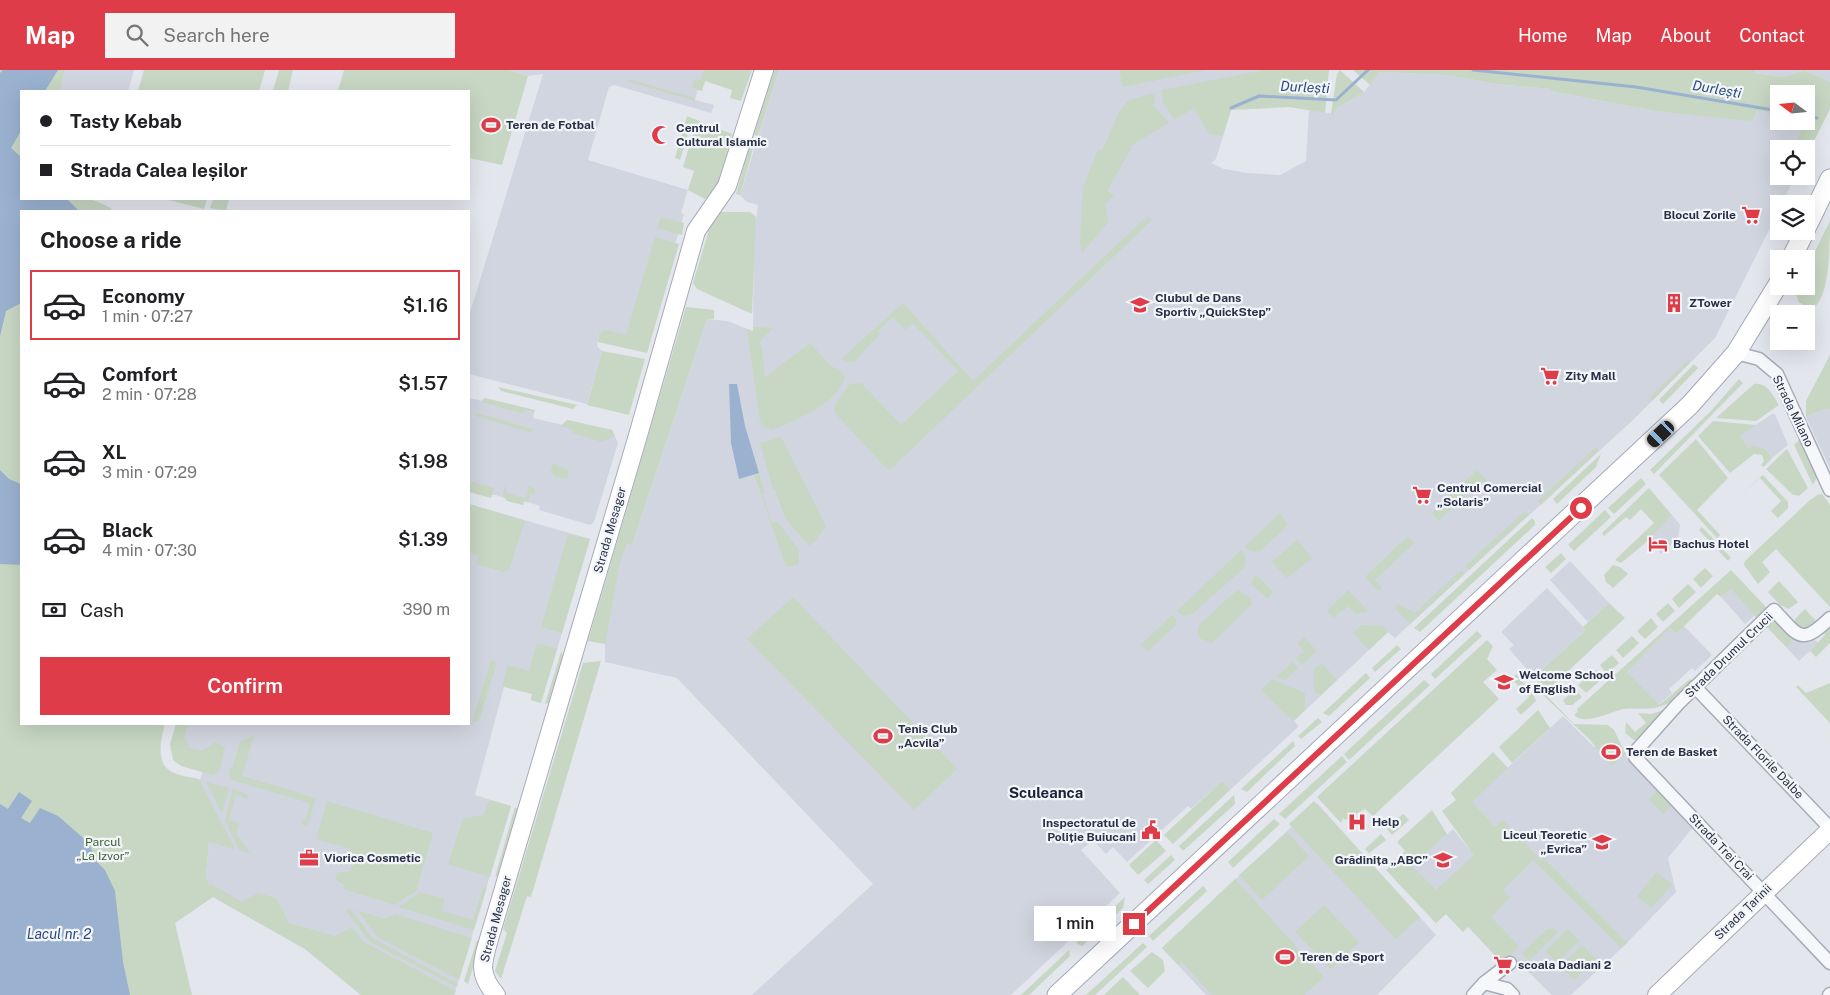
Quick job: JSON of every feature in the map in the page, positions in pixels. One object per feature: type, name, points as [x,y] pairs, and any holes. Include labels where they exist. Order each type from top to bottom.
[{"type":"main road","points":[[1815,211],[1830,179]]},
{"type":"main road","points":[[1057,995],[1657,438],[1712,382],[1736,353],[1772,295]]},
{"type":"street","name":"Strada Mesager","points":[[496,995],[483,976],[482,962],[639,432],[696,231],[727,186],[764,70]]},
{"type":"street","name":"Strada Milano","points":[[1736,353],[1759,359],[1777,374],[1830,490]]},
{"type":"street","name":"Strada Drumul Crucii","points":[[1635,752],[1695,687],[1774,610],[1795,633],[1803,635],[1810,635],[1830,618]]},
{"type":"street","name":"Strada Florile Dalbe","points":[[1695,687],[1830,829]]},
{"type":"street","name":"Strada Trei Crai","points":[[1635,752],[1635,757],[1830,963]]},
{"type":"street","name":"Strada Țarinii","points":[[1657,995],[1830,829]]},
{"type":"street","points":[[1473,995],[1484,983],[1510,963]]},
{"type":"street","points":[[1484,983],[1507,989],[1513,995]]},
{"type":"shaded area","points":[[65,70],[134,70],[128,90],[60,90]]},
{"type":"shaded area","points":[[508,70],[703,70],[695,100],[714,105],[711,113],[614,85],[609,87],[588,160],[688,190],[681,213],[684,214],[646,345],[599,333],[597,346],[602,351],[587,404],[470,374],[470,313],[543,74],[528,76]]},
{"type":"shaded area","points":[[779,70],[1264,70],[1264,106],[1231,110],[1216,159],[1211,163],[1224,169],[1247,173],[1280,175],[1306,161],[1309,110],[1334,114],[1336,109],[1364,92],[1380,72],[1446,75],[1497,84],[1551,89],[1551,91],[1655,111],[1748,120],[1754,119],[1757,110],[1770,114],[1770,130],[1802,130],[1801,140],[1770,140],[1770,185],[1791,185],[1786,195],[1770,195],[1770,228],[1715,338],[1633,420],[1395,638],[1388,632],[1294,721],[1299,726],[1230,790],[1222,781],[1191,809],[1188,806],[1127,862],[1113,847],[1106,854],[1093,840],[1081,850],[1120,893],[1011,995],[752,995],[873,884],[677,678],[605,662],[605,639],[620,562],[627,544],[632,545],[707,319],[727,321],[753,331],[754,234],[758,205],[747,202],[740,195]]},
{"type":"shaded area","points":[[1755,70],[1804,70],[1784,77],[1754,73]]},
{"type":"shaded area","points":[[1804,70],[1830,70],[1830,82]]},
{"type":"shaded area","points":[[470,398],[534,412],[533,418],[562,425],[567,420],[612,430],[618,443],[594,522],[590,525],[539,510],[540,506],[524,501],[523,505],[496,495],[487,495],[470,490]]},
{"type":"shaded area","points":[[1824,409],[1830,409],[1830,468],[1806,417]]},
{"type":"shaded area","points":[[1772,414],[1775,414],[1788,445],[1772,458],[1765,449],[1749,449],[1739,436]]},
{"type":"shaded area","name":"Viorica Cosmetic","points":[[470,504],[590,539],[541,703],[531,700],[532,694],[504,687],[475,795],[511,806],[454,995],[361,995],[305,949],[213,897],[206,877],[212,808],[199,782],[205,764],[183,756],[181,725],[470,725]]},
{"type":"shaded area","points":[[1672,515],[1680,525],[1678,538],[1661,554],[1648,538]]},
{"type":"shaded area","points":[[1570,561],[1609,603],[1588,622],[1550,580]]},
{"type":"shaded area","points":[[1547,588],[1586,630],[1534,677],[1509,649],[1514,645],[1501,632]]},
{"type":"shaded area","points":[[1731,588],[1755,615],[1745,624],[1721,597]]},
{"type":"shaded area","points":[[1684,626],[1712,655],[1695,671],[1692,668],[1669,689],[1672,693],[1658,705],[1627,672],[1670,628],[1676,634]]},
{"type":"shaded area","points":[[1796,638],[1813,638],[1818,643],[1799,661],[1786,647]]},
{"type":"shaded area","points":[[1563,716],[1594,747],[1612,739],[1694,826],[1668,858],[1676,892],[1627,943],[1571,995],[1552,995],[1517,961],[1512,966],[1503,964],[1468,927],[1463,932],[1446,914],[1436,923],[1395,880],[1453,829],[1471,851],[1495,827],[1471,802]]},
{"type":"shaded area","points":[[1317,803],[1436,935],[1377,995],[1206,995],[1162,948]]},
{"type":"green space","name":"Parcul „La Izvor”","points":[[0,70],[65,70],[60,90],[20,90],[20,200],[90,200],[105,205],[112,210],[20,210],[20,725],[165,725],[161,750],[163,763],[172,772],[199,779],[235,849],[209,842],[206,877],[209,885],[212,884],[242,902],[258,893],[276,898],[289,923],[335,936],[352,927],[364,942],[456,991],[454,995],[361,995],[305,949],[213,897],[175,923],[192,995],[0,995]]},
{"type":"green space","points":[[144,70],[265,70],[259,90],[138,90]]},
{"type":"green space","points":[[279,70],[293,70],[288,90],[273,90]]},
{"type":"green space","name":"Teren de Fotbal","points":[[344,70],[508,70],[528,76],[502,165],[470,158],[470,90],[338,90]]},
{"type":"green space","points":[[703,70],[752,70],[741,101],[730,98],[732,90],[705,81],[702,91],[692,88],[694,79],[700,80]]},
{"type":"green space","points":[[774,70],[779,70],[758,136],[754,135]]},
{"type":"green space","points":[[1206,70],[1123,87],[1119,71]]},
{"type":"green space","points":[[1264,70],[1329,70],[1325,113],[1289,107],[1231,110],[1223,136],[1209,134],[1194,108],[1174,120],[1163,102],[1162,90]]},
{"type":"green space","points":[[1340,70],[1364,92],[1336,109],[1334,114],[1331,114],[1337,74]]},
{"type":"green space","points":[[1353,70],[1755,70],[1754,73],[1784,77],[1804,70],[1830,82],[1830,109],[1814,140],[1798,140],[1801,130],[1815,130],[1815,85],[1770,85],[1770,114],[1757,110],[1754,119],[1748,121],[1655,111],[1551,91],[1551,89],[1497,84],[1446,75],[1380,72],[1370,85]]},
{"type":"green space","points":[[628,79],[695,98],[695,101],[627,81]]},
{"type":"green space","points":[[1155,93],[1154,106],[1169,123],[1129,147],[1131,149],[1107,191],[1114,195],[1105,204],[1109,221],[1082,253],[1080,243],[1083,187],[1098,150],[1102,151],[1119,112],[1129,100]]},
{"type":"green space","points":[[687,116],[732,134],[718,187],[705,199],[688,190],[694,171],[683,167],[695,127],[690,126],[680,160],[675,158]]},
{"type":"green space","points":[[749,148],[753,149],[740,195],[736,194]]},
{"type":"green space","points":[[169,200],[207,200],[204,209]]},
{"type":"green space","points":[[213,200],[229,200],[226,210],[210,208]]},
{"type":"green space","points":[[721,212],[750,212],[756,217],[752,314],[697,289],[693,283],[710,227]]},
{"type":"green space","points":[[1147,216],[1152,220],[890,470],[834,412],[834,406],[850,384],[861,383],[901,425],[958,371],[913,323],[905,330],[893,317],[878,331],[880,334],[854,362],[845,361],[842,358],[903,303],[973,381]]},
{"type":"green space","points":[[661,217],[684,223],[682,235],[657,228]]},
{"type":"green space","points":[[1830,221],[1828,272],[1822,297],[1815,306],[1804,305],[1799,302],[1796,295],[1815,295],[1815,251]]},
{"type":"green space","points":[[655,237],[679,244],[647,353],[598,342],[599,333],[602,333],[603,329],[626,335]]},
{"type":"green space","points":[[686,307],[714,310],[714,319],[707,319],[632,545],[627,544],[620,563],[605,644],[588,641]]},
{"type":"green space","points":[[753,327],[773,328],[759,342],[762,347],[765,377],[810,343],[845,378],[833,397],[815,410],[773,430],[764,427],[760,421],[747,329],[753,332]]},
{"type":"green space","points":[[602,351],[645,359],[629,415],[587,405]]},
{"type":"green space","points":[[1830,355],[1830,409],[1824,409],[1806,417],[1806,401]]},
{"type":"green space","points":[[1689,359],[1691,361],[1652,401],[1649,398]]},
{"type":"green space","points":[[1694,364],[1698,368],[1663,404],[1659,400]]},
{"type":"green space","points":[[1739,379],[1743,383],[1654,474],[1650,470],[1710,412]]},
{"type":"green space","points":[[1754,384],[1766,387],[1779,405],[1756,421],[1716,418]]},
{"type":"green space","points":[[498,387],[577,405],[573,409],[501,391]]},
{"type":"green space","points":[[485,398],[535,410],[534,412],[524,410],[523,413],[484,403],[482,400]]},
{"type":"green space","points":[[477,413],[533,429],[532,433],[476,416]]},
{"type":"green space","points":[[567,420],[612,430],[615,436],[602,442],[572,433],[573,430],[552,423],[562,425]]},
{"type":"green space","points":[[1713,421],[1756,425],[1740,436],[1749,449],[1752,446],[1765,449],[1772,458],[1764,467],[1761,465],[1764,461],[1762,455],[1754,454],[1730,473],[1698,436]]},
{"type":"green space","points":[[781,437],[826,526],[809,546],[785,518],[775,490],[773,490],[760,443]]},
{"type":"green space","points":[[1696,439],[1728,478],[1697,510],[1720,535],[1717,538],[1659,475]]},
{"type":"green space","points":[[1800,439],[1817,477],[1813,485],[1794,445]]},
{"type":"green space","points":[[1596,447],[1599,450],[1541,505],[1538,501]]},
{"type":"green space","points":[[1787,449],[1808,488],[1799,496],[1792,494],[1766,469]]},
{"type":"green space","points":[[1601,454],[1596,467],[1557,504],[1553,499]]},
{"type":"green space","points":[[553,463],[569,470],[567,479],[554,476],[551,471]]},
{"type":"green space","points":[[1477,470],[1492,486],[1489,488],[1482,480],[1439,521],[1432,513]]},
{"type":"green space","points":[[759,473],[765,493],[762,494],[772,523],[777,521],[799,550],[799,564],[786,567],[754,474]]},
{"type":"green space","points":[[1763,475],[1788,502],[1788,508],[1778,518],[1771,511],[1781,501],[1760,478],[1735,499]]},
{"type":"green space","points":[[1641,478],[1646,484],[1614,514],[1608,508]]},
{"type":"green space","points":[[470,481],[494,488],[491,498],[470,492]]},
{"type":"green space","points":[[506,482],[506,493],[526,498],[529,486],[535,489],[535,494],[531,493],[528,502],[524,501],[523,505],[507,501],[503,495]]},
{"type":"green space","points":[[1649,488],[1672,515],[1643,545],[1621,563],[1615,560],[1654,523],[1641,509],[1630,520],[1626,517],[1604,536],[1602,533]]},
{"type":"green space","points":[[1822,494],[1830,505],[1830,607],[1776,549],[1762,562],[1770,572],[1758,584],[1744,565],[1745,561],[1809,501]]},
{"type":"green space","points":[[470,504],[525,521],[509,570],[504,572],[476,564],[479,556],[470,553]]},
{"type":"green space","points":[[1605,510],[1611,517],[1574,551],[1568,545]]},
{"type":"green space","points":[[1525,511],[1529,514],[1469,570],[1465,566]]},
{"type":"green space","points":[[1280,513],[1287,524],[1284,529],[1259,552],[1250,551],[1244,547]]},
{"type":"green space","points":[[1532,518],[1535,521],[1535,525],[1420,632],[1414,628]]},
{"type":"green space","points":[[1702,527],[1731,558],[1728,561],[1699,530]]},
{"type":"green space","points":[[568,534],[590,539],[562,633],[541,627]]},
{"type":"green space","points":[[1408,536],[1414,543],[1375,580],[1382,588],[1378,591],[1365,577]]},
{"type":"green space","points":[[1297,540],[1312,558],[1287,578],[1272,562]]},
{"type":"green space","points":[[1241,550],[1246,559],[1244,568],[1192,614],[1183,616],[1177,611]]},
{"type":"green space","points":[[1561,553],[1566,559],[1551,573],[1545,567]]},
{"type":"green space","points":[[1613,565],[1620,567],[1628,574],[1613,588],[1606,582],[1604,575]]},
{"type":"green space","points":[[1705,568],[1713,576],[1701,588],[1693,579]]},
{"type":"green space","points":[[1461,570],[1464,574],[1410,624],[1395,608],[1398,604],[1415,613]]},
{"type":"green space","points":[[1731,570],[1767,608],[1758,619],[1731,589],[1721,597],[1717,594],[1676,634],[1670,628],[1627,672],[1659,705],[1690,679],[1693,682],[1671,701],[1662,706],[1648,709],[1623,709],[1591,719],[1579,718],[1574,715],[1578,711],[1577,709]]},
{"type":"green space","points":[[1258,576],[1273,592],[1268,599],[1251,584],[1254,577]]},
{"type":"green space","points":[[1779,581],[1798,602],[1789,609],[1780,605],[1768,592]]},
{"type":"green space","points":[[1688,584],[1696,592],[1679,608],[1672,599]]},
{"type":"green space","points":[[1237,590],[1251,598],[1252,604],[1212,643],[1201,639],[1197,633],[1199,625]]},
{"type":"green space","points":[[1348,590],[1369,612],[1355,614],[1348,606],[1333,618],[1327,611]]},
{"type":"green space","name":"Tenis Club „Acvila”","points":[[793,597],[957,769],[914,810],[747,639]]},
{"type":"green space","points":[[1609,603],[1625,618],[1551,687],[1543,687],[1534,677],[1586,630],[1583,627]]},
{"type":"green space","points":[[1668,603],[1675,611],[1663,622],[1656,614]]},
{"type":"green space","points":[[1805,609],[1817,622],[1804,630],[1795,623],[1795,619]]},
{"type":"green space","points":[[1172,615],[1177,620],[1174,627],[1148,651],[1141,645]]},
{"type":"green space","points":[[1651,618],[1658,627],[1645,639],[1637,631]]},
{"type":"green space","points":[[1773,619],[1777,619],[1796,638],[1786,647],[1765,625]]},
{"type":"green space","points":[[1362,625],[1383,626],[1388,632],[1369,650],[1353,633]]},
{"type":"green space","points":[[1830,625],[1830,643],[1816,657],[1810,651],[1825,635],[1824,631]]},
{"type":"green space","points":[[1477,631],[1482,636],[1435,679],[1431,674]]},
{"type":"green space","points":[[1632,636],[1639,643],[1623,658],[1616,650]]},
{"type":"green space","points":[[1304,637],[1317,651],[1302,665],[1296,658],[1304,651],[1297,643]]},
{"type":"green space","points":[[1487,640],[1493,646],[1487,659],[1497,670],[1483,682],[1499,699],[1373,816],[1365,809],[1346,820],[1343,818],[1341,823],[1317,797]]},
{"type":"green space","points":[[537,643],[557,649],[541,703],[531,700],[532,694],[502,686],[508,665],[529,671]]},
{"type":"green space","points":[[1397,645],[1401,649],[1375,672],[1372,668]]},
{"type":"green space","points":[[561,652],[564,657],[551,702],[545,704]]},
{"type":"green space","points":[[1612,655],[1619,663],[1607,674],[1600,665]]},
{"type":"green space","points":[[491,660],[495,662],[496,666],[480,717],[478,721],[472,723]]},
{"type":"green space","points":[[601,661],[531,897],[527,896],[501,979],[495,971],[507,933],[503,929],[583,663]]},
{"type":"green space","points":[[1293,662],[1298,668],[1285,680],[1276,677]]},
{"type":"green space","points":[[1322,663],[1337,680],[1321,695],[1314,693],[1314,669]]},
{"type":"green space","points":[[1596,670],[1603,678],[1586,693],[1578,685]]},
{"type":"green space","points":[[1366,673],[1370,678],[1329,716],[1323,713]]},
{"type":"green space","points":[[1516,674],[1533,694],[1536,701],[1521,715],[1516,709],[1529,697],[1513,680]]},
{"type":"green space","points":[[1272,679],[1305,693],[1305,710],[1293,721],[1261,690]]},
{"type":"green space","points":[[1424,680],[1430,685],[1349,760],[1344,754]]},
{"type":"green space","points":[[1830,683],[1830,723],[1796,687],[1798,685],[1806,693]]},
{"type":"green space","points":[[1575,689],[1582,697],[1572,705],[1566,705],[1563,700]]},
{"type":"green space","points":[[1545,694],[1574,724],[1608,725],[1614,730],[1625,753],[1612,766],[1589,739],[1543,695]]},
{"type":"green space","points":[[1667,709],[1638,740],[1634,740],[1625,733],[1626,722],[1635,732],[1646,723],[1638,713],[1651,714]]},
{"type":"green space","points":[[1538,710],[1550,728],[1512,763],[1499,747]]},
{"type":"green space","points":[[1318,718],[1322,722],[1301,739],[1298,736]]},
{"type":"green space","points":[[176,725],[188,725],[184,737],[190,748],[202,751],[211,746],[213,742],[225,749],[219,772],[213,775],[181,766],[173,760],[170,744]]},
{"type":"green space","points":[[254,736],[242,776],[316,798],[308,826],[301,824],[302,820],[305,821],[310,803],[231,780],[229,770],[233,766],[240,741]]},
{"type":"green space","points":[[1293,741],[1295,746],[1247,792],[1241,789]]},
{"type":"green space","points":[[1493,752],[1508,768],[1472,802],[1495,827],[1503,820],[1541,860],[1544,858],[1627,943],[1621,948],[1533,860],[1503,890],[1510,898],[1491,917],[1519,946],[1503,964],[1468,926],[1463,932],[1446,914],[1436,923],[1386,870],[1405,851],[1397,842],[1432,810],[1447,834],[1412,866],[1436,890],[1474,855],[1442,811],[1456,800],[1451,793]]},
{"type":"green space","points":[[1342,756],[1347,762],[1285,819],[1279,814]]},
{"type":"green space","points":[[1222,781],[1230,790],[1173,844],[1164,835]]},
{"type":"green space","points":[[206,782],[229,788],[222,813]]},
{"type":"green space","points":[[233,789],[247,794],[248,799],[236,795],[229,820],[239,823],[236,833],[250,853],[239,850],[225,820]]},
{"type":"green space","points":[[1657,791],[1671,806],[1663,814],[1649,799]]},
{"type":"green space","points":[[1234,795],[1235,804],[1183,851],[1179,846]]},
{"type":"green space","points":[[489,800],[511,806],[490,877],[448,864],[463,818],[484,815]]},
{"type":"green space","points":[[327,801],[433,833],[416,891],[395,905],[343,889],[344,885],[335,879],[337,873],[349,871],[356,857],[348,848],[316,839]]},
{"type":"green space","points":[[1314,801],[1420,917],[1396,939],[1289,824]]},
{"type":"green space","points":[[515,807],[519,811],[499,875],[495,877]]},
{"type":"green space","points":[[1403,814],[1409,820],[1392,835],[1387,829]]},
{"type":"green space","points":[[1274,819],[1280,824],[1233,868],[1228,862]]},
{"type":"green space","points":[[1287,832],[1309,856],[1262,900],[1239,875]]},
{"type":"green space","points":[[1381,834],[1386,840],[1369,853],[1365,849]]},
{"type":"green space","points":[[1156,840],[1166,851],[1138,875],[1129,865]]},
{"type":"green space","points":[[1171,855],[1175,860],[1148,884],[1144,880]]},
{"type":"green space","points":[[1657,872],[1672,885],[1651,908],[1637,896]]},
{"type":"green space","points":[[1235,879],[1324,977],[1304,995],[1212,995],[1182,962],[1178,965],[1162,948]]},
{"type":"green space","points":[[1203,886],[1207,891],[1153,941],[1149,936]]},
{"type":"green space","points":[[487,887],[474,930],[399,907],[420,892],[445,899],[442,911],[473,920],[483,888]]},
{"type":"green space","points":[[1125,897],[1123,908],[1082,946],[1076,943]]},
{"type":"green space","points":[[1324,905],[1359,942],[1331,969],[1295,932]]},
{"type":"green space","points":[[354,906],[359,911],[385,919],[395,914],[472,938],[459,980],[379,938]]},
{"type":"green space","points":[[350,908],[372,938],[458,984],[457,987],[370,942],[346,911]]},
{"type":"green space","points":[[1547,929],[1555,929],[1558,932],[1529,961],[1522,953]]},
{"type":"green space","points":[[1568,929],[1579,941],[1557,963],[1545,951]]},
{"type":"green space","points":[[477,940],[480,944],[468,984],[464,981]]},
{"type":"green space","points":[[1143,943],[1147,947],[1095,995],[1086,995]]},
{"type":"green space","points":[[1582,945],[1596,959],[1574,980],[1560,966]]},
{"type":"green space","points":[[1069,950],[1070,956],[1029,995],[1021,995]]},
{"type":"green space","points":[[1152,952],[1163,960],[1165,971],[1148,988],[1130,971]]},
{"type":"green space","points":[[1123,977],[1140,995],[1104,995]]},
{"type":"water","points":[[3,70],[58,70],[46,90],[20,90],[20,133],[11,148],[20,156],[20,200],[68,200],[78,210],[20,210],[20,304],[6,311],[0,336],[0,73]]},
{"type":"water","points":[[729,384],[737,384],[745,426],[759,473],[739,479],[731,443]]},
{"type":"water","points":[[0,470],[9,479],[20,484],[20,565],[0,564]]},
{"type":"water","name":"Lacul nr. 2","points":[[19,792],[32,801],[21,818],[30,823],[40,808],[58,816],[89,843],[96,861],[105,870],[115,891],[123,962],[130,995],[0,995],[0,804],[8,809]]},
{"type":"waterway","name":"Durlești","points":[[1231,108],[1259,96],[1336,100],[1368,70]]},
{"type":"waterway","name":"Durlești","points":[[1473,70],[1636,87],[1770,109]]},
{"type":"place","name":"Teren de Fotbal","points":[[491,125]]},
{"type":"place","name":"Centrul Cultural Islamic","points":[[661,135]]},
{"type":"place","name":"Blocul Zorile","points":[[1751,215]]},
{"type":"place","name":"ZTower","points":[[1674,303]]},
{"type":"place","name":"Clubul de Dans Sportiv „QuickStep”","points":[[1140,305]]},
{"type":"place","name":"Zity Mall","points":[[1550,376]]},
{"type":"place","name":"Centrul Comercial „Solaris”","points":[[1422,495]]},
{"type":"place","name":"Bachus Hotel","points":[[1658,544]]},
{"type":"place","name":"Welcome School of English","points":[[1504,682]]},
{"type":"place","name":"Tenis Club „Acvila”","points":[[883,736]]},
{"type":"place","name":"Teren de Basket","points":[[1611,752]]},
{"type":"place","name":"Help","points":[[1357,822]]},
{"type":"place","name":"Inspectoratul de Poliție Buiucani","points":[[1151,830]]},
{"type":"place","name":"Liceul Teoretic „Evrica”","points":[[1602,842]]},
{"type":"place","name":"Viorica Cosmetic","points":[[309,858]]},
{"type":"place","name":"Grădinița „ABC”","points":[[1443,860]]},
{"type":"place","name":"Teren de Sport","points":[[1285,957]]},
{"type":"place","name":"scoala Dadiani 2","points":[[1503,965]]},
{"type":"district","name":"Sculeanca","points":[[1046,793]]},
{"type":"route","points":[[1134,924],[1581,508]]}]
